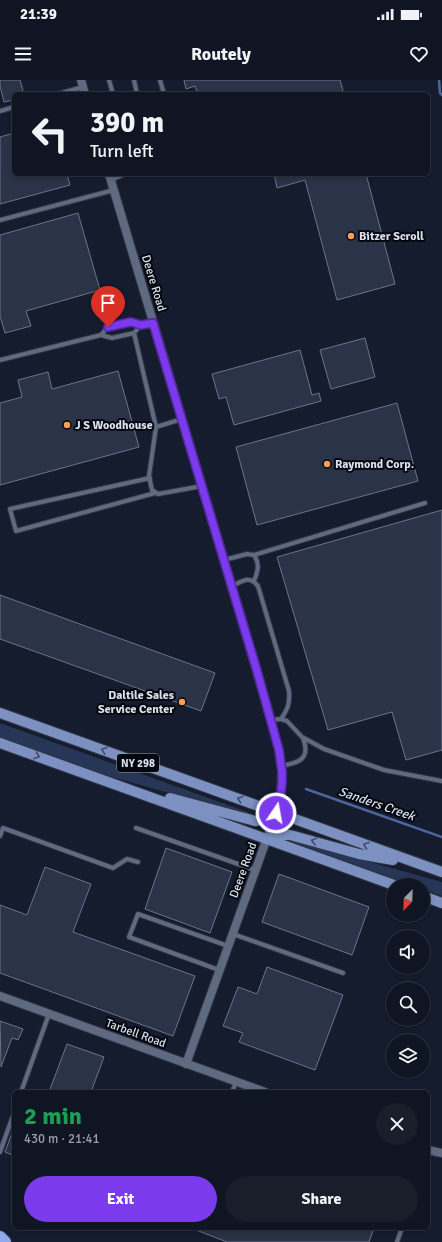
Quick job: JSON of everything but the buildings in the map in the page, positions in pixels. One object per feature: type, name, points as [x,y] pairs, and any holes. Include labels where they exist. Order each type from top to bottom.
[{"type":"highway","points":[[0,1237],[5,1242]]},
{"type":"main road","name":"NY 298","points":[[0,713],[442,872]]},
{"type":"main road","name":"NY 298","points":[[0,743],[386,882]]},
{"type":"main road","points":[[129,789],[194,804],[255,821],[267,819],[276,813]]},
{"type":"main road","points":[[267,839],[273,835],[290,835],[359,854],[420,864]]},
{"type":"main road","points":[[430,899],[442,903]]},
{"type":"street","name":"Deere Road","points":[[110,177],[232,586],[279,750],[281,766],[282,783],[280,801],[186,1064]]},
{"type":"street","name":"Tarbell Road","points":[[0,996],[259,1090]]},
{"type":"street","points":[[430,1151],[442,1153]]},
{"type":"lane","points":[[109,80],[112,92]]},
{"type":"lane","points":[[134,80],[137,92]]},
{"type":"lane","points":[[160,80],[163,92]]},
{"type":"lane","points":[[65,92],[83,87]]},
{"type":"lane","points":[[0,111],[12,108]]},
{"type":"lane","points":[[0,220],[114,190]]},
{"type":"lane","points":[[101,335],[108,327],[131,322],[141,325],[153,323]]},
{"type":"lane","points":[[0,360],[101,335],[112,338],[134,333],[141,325]]},
{"type":"lane","points":[[134,333],[156,427],[150,478],[152,490],[155,493]]},
{"type":"lane","points":[[156,427],[182,419]]},
{"type":"lane","points":[[150,478],[10,509],[16,531],[155,493],[158,494],[202,486]]},
{"type":"lane","points":[[224,560],[247,554],[254,555],[425,503]]},
{"type":"lane","points":[[254,555],[258,562],[258,572],[254,581]]},
{"type":"lane","points":[[232,586],[247,580],[254,581],[258,586],[289,691],[290,701],[286,712],[281,719]]},
{"type":"lane","points":[[270,720],[281,719],[287,721],[302,737],[324,749],[384,770],[442,781]]},
{"type":"lane","points":[[281,766],[296,764],[302,758],[305,753],[306,746],[302,737]]},
{"type":"lane","points":[[0,836],[3,828],[113,868],[127,860],[138,862]]},
{"type":"lane","points":[[136,828],[256,870]]},
{"type":"lane","points":[[220,970],[130,937],[138,914],[228,946]]},
{"type":"lane","points":[[233,934],[343,973]]},
{"type":"lane","points":[[23,1090],[49,1014]]},
{"type":"lane","points":[[233,1090],[236,1082]]},
{"type":"lane","points":[[0,1152],[12,1119]]},
{"type":"lane","points":[[397,1242],[401,1230]]},
{"type":"shaded area","points":[[0,723],[253,814],[252,816],[108,776],[0,737]]},
{"type":"shaded area","points":[[291,840],[428,878],[392,878],[292,842]]},
{"type":"shaded area","points":[[430,879],[442,882],[442,896],[430,892]]},
{"type":"waterway","points":[[439,80],[440,93],[442,95]]},
{"type":"waterway","name":"Sanders Creek","points":[[306,789],[442,837]]},
{"type":"place","name":"Bitzer Scroll","points":[[351,236]]},
{"type":"place","name":"J S Woodhouse","points":[[67,425]]},
{"type":"place","name":"Raymond Corp.","points":[[327,464]]},
{"type":"place","name":"Daltile Sales Service Center","points":[[182,702]]},
{"type":"route","points":[[108,327],[131,322],[141,325],[153,323],[257,671],[279,750],[282,783],[280,801],[276,813]]}]
